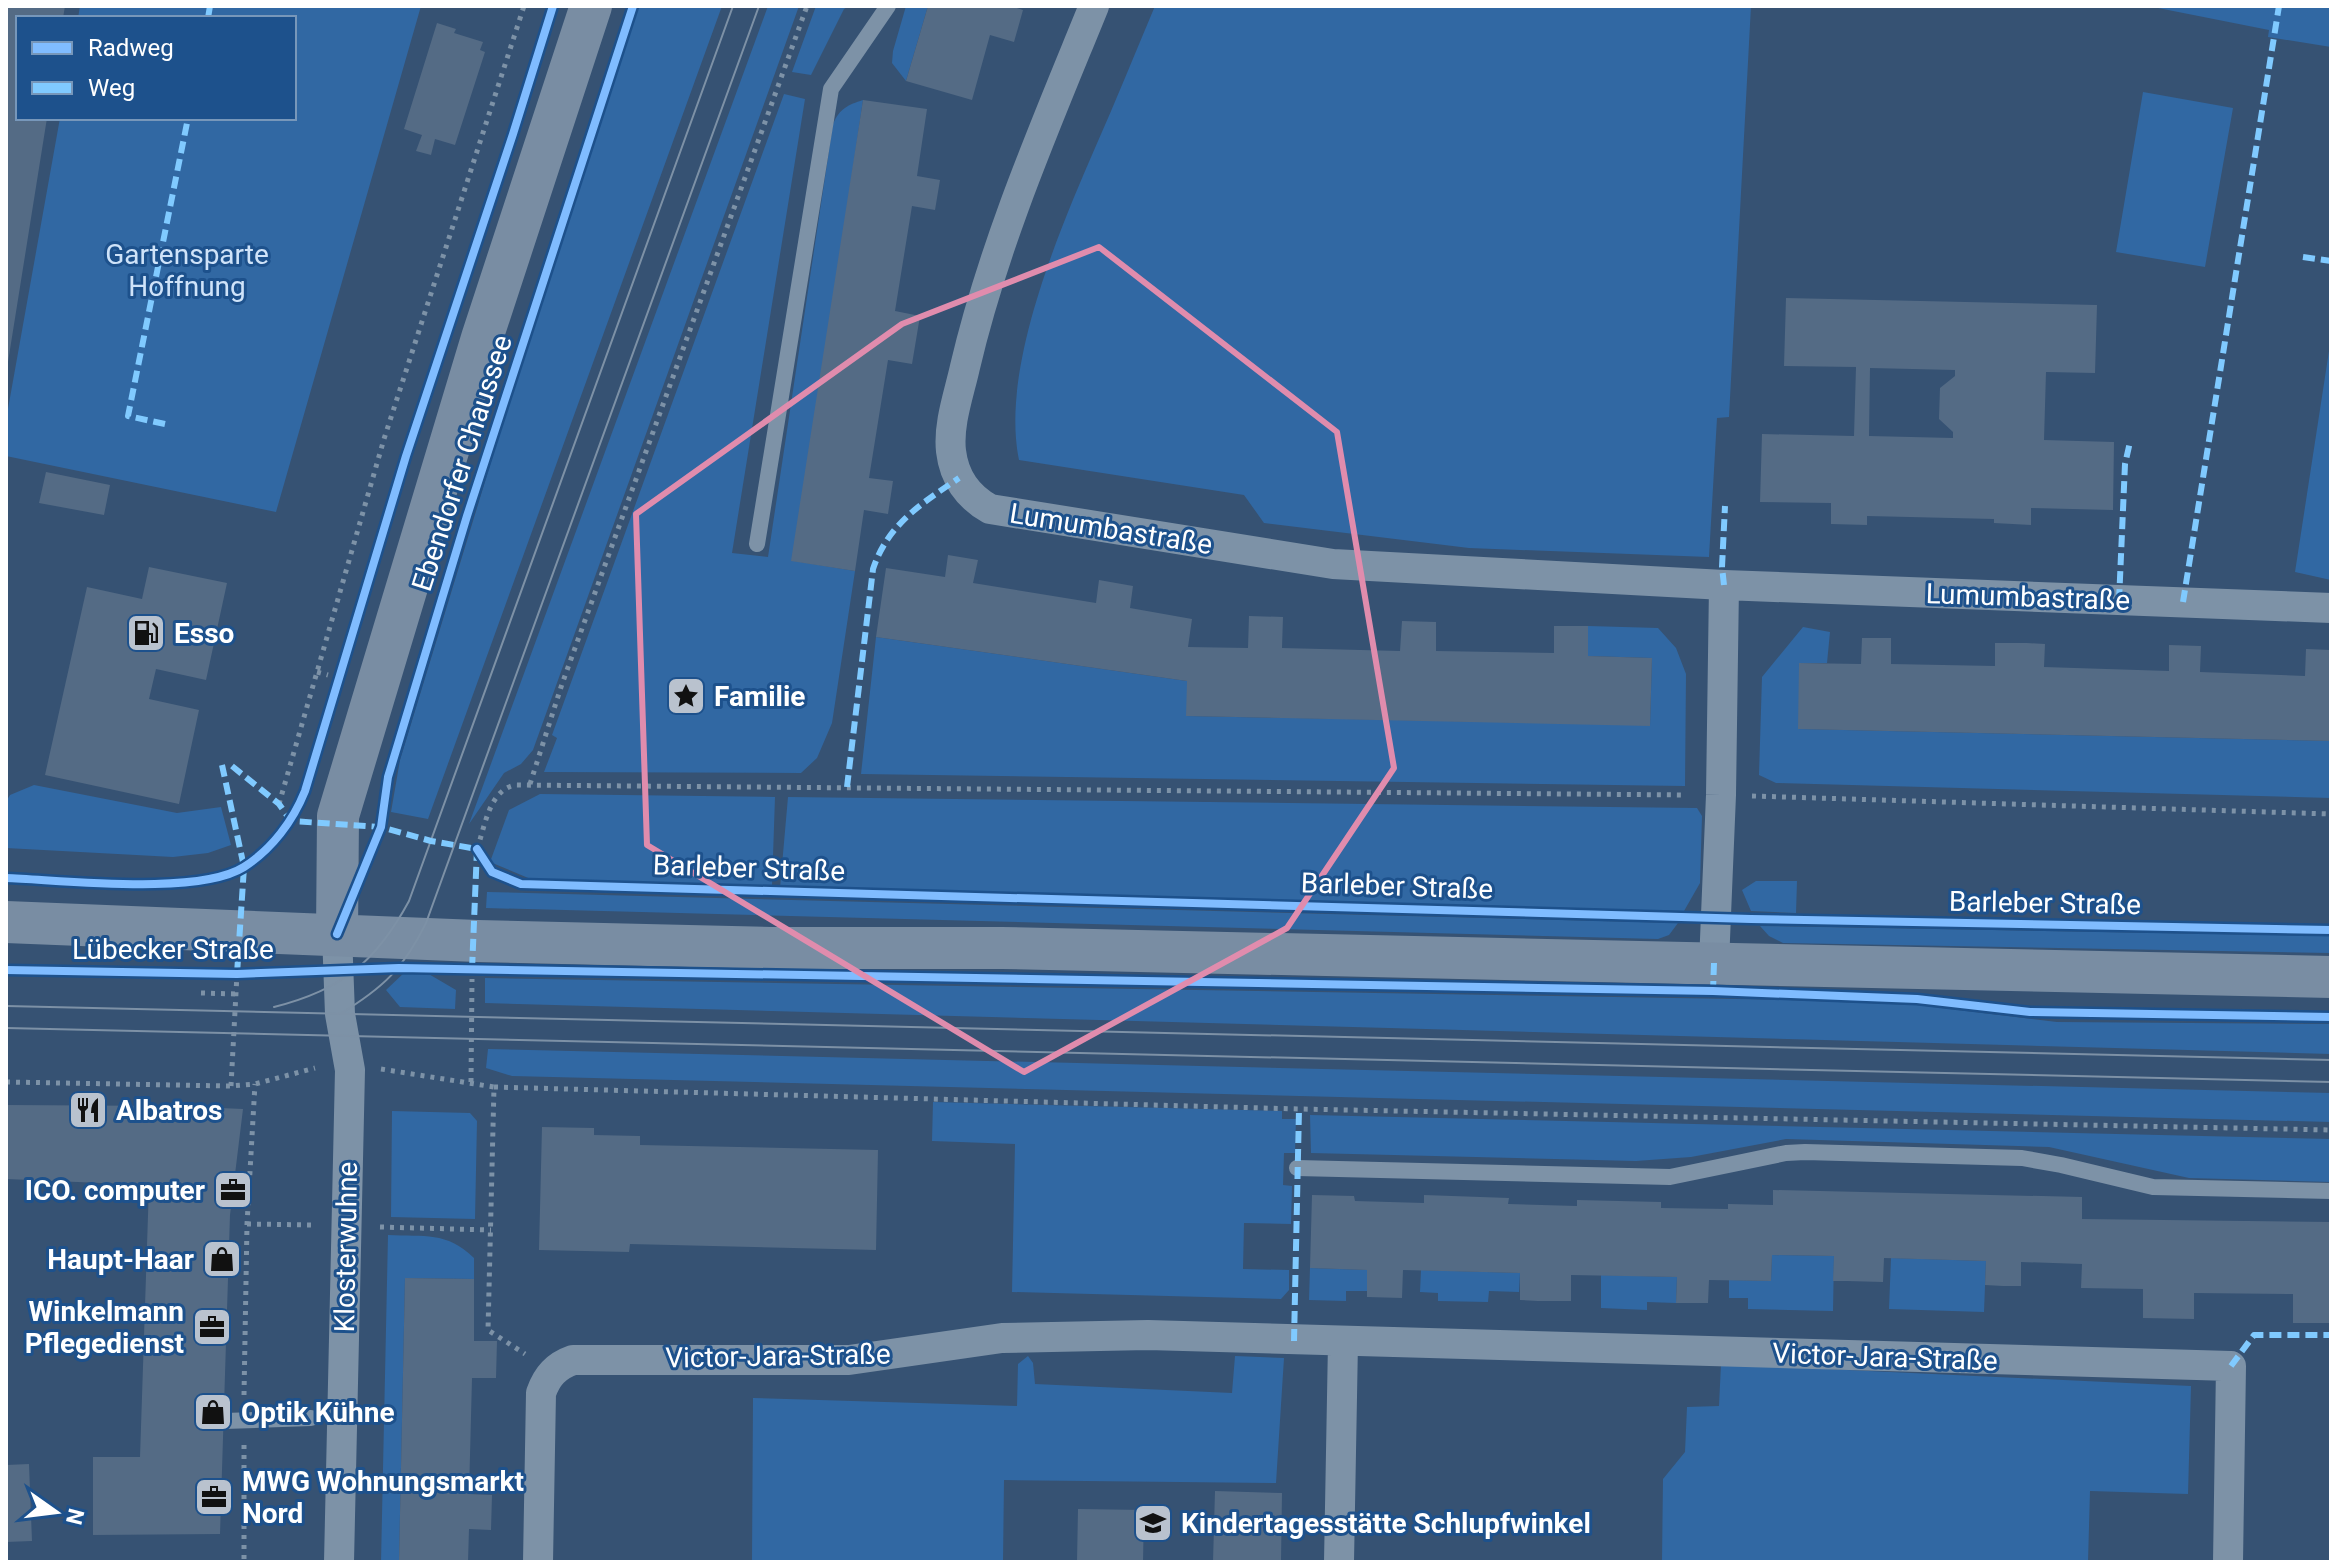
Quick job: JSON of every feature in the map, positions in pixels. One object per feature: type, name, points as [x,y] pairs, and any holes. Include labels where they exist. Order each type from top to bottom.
[{"type":"street","name":"Ebendorfer Chaussee","points":[[337,934],[338,816],[482,338],[591,6]]},
{"type":"street","name":"Lumumbastraße","points":[[1094,6],[984,292],[951,432],[950,447],[959,478],[975,499],[990,509],[1333,564],[1724,585],[2331,608]]},
{"type":"street","points":[[1714,963],[1721,795],[1724,585]]},
{"type":"street","name":"Lübecker Straße","points":[[6,922],[337,934]]},
{"type":"street","points":[[337,934],[477,941],[772,948],[1017,948],[2331,977]]},
{"type":"street","name":"Klosterwuhne","points":[[337,934],[340,1014],[349,1067],[339,1562]]},
{"type":"street","name":"Victor-Jara-Straße","points":[[552,1372],[568,1362],[585,1358],[849,1360],[963,1342],[1031,1337],[1148,1335],[2231,1366],[2228,1562]]},
{"type":"street","points":[[1339,1562],[1343,1342]]},
{"type":"street","points":[[538,1562],[541,1393],[552,1372]]},
{"type":"lane","points":[[757,544],[831,89],[888,6]]},
{"type":"lane","points":[[1297,1168],[1670,1177],[1786,1153],[1805,1152],[2022,1158],[2153,1187],[2331,1191]]},
{"type":"lane","points":[[224,1421],[311,1418]]},
{"type":"path","points":[[279,804],[384,439],[524,6]]},
{"type":"path","points":[[530,784],[562,684],[807,6]]},
{"type":"path","points":[[317,672],[328,675]]},
{"type":"path","points":[[484,861],[477,849],[498,792],[509,785],[530,784],[1721,795],[2331,814]]},
{"type":"path","points":[[471,1082],[472,970]]},
{"type":"path","points":[[231,1086],[236,994],[242,974]]},
{"type":"path","points":[[201,993],[236,994]]},
{"type":"path","points":[[6,1082],[231,1086],[255,1084],[316,1067],[349,1067],[382,1069],[494,1087],[1299,1109],[2331,1130]]},
{"type":"path","points":[[244,1562],[247,1224],[255,1084]]},
{"type":"path","points":[[494,1087],[488,1330],[552,1372]]},
{"type":"highlighted area","points":[[1099,247],[1337,432],[1394,768],[1287,928],[1024,1072],[647,845],[636,514],[902,324]]},
{"type":"green space","name":"Gartensparte Hoffnung","points":[[80,6],[421,6],[276,512],[6,456],[6,420],[60,120],[296,120],[296,16],[78,16]]},
{"type":"green space","points":[[638,6],[722,6],[428,819],[391,812],[400,760],[513,390]]},
{"type":"green space","points":[[768,6],[799,6],[533,750],[521,764],[504,773],[469,824]]},
{"type":"green space","points":[[816,6],[849,6],[844,9],[811,75],[792,72]]},
{"type":"green space","points":[[906,6],[928,6],[906,81],[892,63]]},
{"type":"green space","points":[[1155,6],[1751,6],[1729,417],[1717,418],[1709,557],[1469,548],[1264,523],[1244,495],[1019,460],[1015,424],[1018,385],[1036,301],[1065,219]]},
{"type":"green space","points":[[2148,6],[2331,6],[2331,47],[2268,37],[2269,30]]},
{"type":"green space","points":[[2143,92],[2233,108],[2205,267],[2116,252]]},
{"type":"green space","points":[[784,94],[805,99],[732,553],[768,557],[833,124],[845,108],[863,100],[795,561],[855,571],[832,723],[817,758],[801,773],[544,772],[557,738],[552,735]]},
{"type":"green space","points":[[2331,338],[2331,580],[2295,572]]},
{"type":"green space","points":[[1588,626],[1658,628],[1676,648],[1686,674],[1685,786],[861,774],[876,637],[1187,681],[1187,716],[1650,725],[1652,658],[1588,656]]},
{"type":"green space","points":[[1803,627],[1830,632],[1827,663],[1799,663],[1799,729],[2331,741],[2331,798],[1776,783],[1759,775],[1762,677]]},
{"type":"green space","points":[[34,785],[177,813],[221,807],[231,845],[208,853],[173,857],[6,848],[6,802],[10,795]]},
{"type":"green space","points":[[540,794],[775,797],[772,886],[533,880],[490,862],[509,810]]},
{"type":"green space","points":[[788,797],[1697,808],[1702,816],[1700,883],[1684,911],[780,888]]},
{"type":"green space","points":[[1756,881],[1797,881],[1796,913],[1751,911],[1742,890]]},
{"type":"green space","points":[[487,892],[1678,923],[1669,935],[1658,939],[486,908]]},
{"type":"green space","points":[[1760,926],[2331,936],[2331,953],[1783,943],[1769,936]]},
{"type":"green space","points":[[406,971],[427,973],[456,990],[455,1009],[400,1007],[386,990]]},
{"type":"green space","points":[[485,978],[1789,1000],[1917,1005],[2057,1022],[2331,1024],[2331,1054],[485,1003]]},
{"type":"green space","points":[[488,1049],[2331,1093],[2331,1122],[512,1076],[486,1068]]},
{"type":"green space","points":[[933,1102],[1282,1111],[1282,1119],[1296,1119],[1295,1153],[1284,1153],[1283,1185],[1292,1186],[1291,1224],[1244,1223],[1243,1269],[1289,1270],[1289,1290],[1281,1299],[1012,1292],[1015,1144],[932,1141]]},
{"type":"green space","points":[[392,1111],[470,1113],[477,1121],[475,1219],[391,1217]]},
{"type":"green space","points":[[1310,1115],[2331,1139],[2331,1182],[2189,1178],[2049,1147],[1786,1139],[1691,1157],[1636,1161],[1311,1153]]},
{"type":"green space","points":[[388,1235],[444,1239],[474,1258],[474,1279],[405,1278],[399,1562],[381,1562]]},
{"type":"green space","points":[[1772,1255],[1834,1256],[1833,1311],[1748,1309],[1748,1298],[1729,1298],[1729,1280],[1771,1281]]},
{"type":"green space","points":[[1891,1258],[1986,1261],[1984,1312],[1889,1309]]},
{"type":"green space","points":[[1310,1268],[1367,1270],[1367,1291],[1346,1291],[1346,1301],[1309,1300]]},
{"type":"green space","points":[[1421,1270],[1520,1273],[1519,1292],[1489,1291],[1488,1302],[1438,1301],[1438,1293],[1420,1292]]},
{"type":"green space","points":[[1601,1275],[1677,1277],[1676,1303],[1647,1302],[1647,1310],[1601,1308]]},
{"type":"green space","points":[[1028,1356],[1033,1363],[1035,1384],[1232,1393],[1235,1356],[1284,1358],[1276,1483],[1004,1480],[1003,1562],[752,1562],[753,1398],[1017,1406],[1018,1364]]},
{"type":"green space","points":[[1721,1364],[2191,1386],[2188,1494],[2090,1491],[2088,1562],[1662,1562],[1663,1479],[1685,1452],[1687,1407],[1719,1406]]},
{"type":"building","points":[[6,6],[65,6],[63,16],[16,16],[16,120],[47,120],[8,362]]},
{"type":"building","points":[[928,6],[1011,6],[1023,10],[1014,42],[990,35],[972,100],[906,81]]},
{"type":"building","points":[[437,23],[456,29],[454,33],[483,42],[480,50],[485,52],[455,145],[435,139],[431,155],[416,151],[422,135],[404,129]]},
{"type":"building","points":[[863,100],[927,109],[917,176],[940,180],[935,210],[912,206],[895,311],[920,316],[912,364],[888,360],[869,478],[893,481],[888,514],[864,510],[855,571],[791,561]]},
{"type":"building","points":[[1786,298],[2097,305],[2095,373],[2046,372],[2044,440],[2114,442],[2113,510],[2031,508],[2031,525],[1994,523],[1994,519],[1867,516],[1867,525],[1831,524],[1831,503],[1760,502],[1762,434],[1854,436],[1856,367],[1784,366]],"holes":[[[1870,368],[1955,370],[1955,376],[1940,388],[1939,419],[1953,432],[1953,438],[1869,436]]]},
{"type":"building","points":[[46,472],[110,485],[104,515],[39,503]]},
{"type":"building","points":[[948,555],[978,560],[973,583],[1096,603],[1099,580],[1133,586],[1130,608],[1192,619],[1188,647],[1248,648],[1249,616],[1283,617],[1282,648],[1400,651],[1402,621],[1436,622],[1436,651],[1554,653],[1554,626],[1588,626],[1588,656],[1652,658],[1650,726],[1186,716],[1187,681],[876,637],[886,568],[945,577]]},
{"type":"building","points":[[149,567],[227,583],[206,680],[156,669],[149,699],[199,710],[179,804],[45,775],[87,587],[142,599]]},
{"type":"building","points":[[1862,638],[1891,638],[1891,664],[1995,666],[1995,643],[2027,643],[2045,644],[2044,667],[2169,671],[2169,645],[2201,646],[2200,672],[2305,676],[2306,649],[2331,650],[2331,741],[1798,729],[1799,663],[1861,664]]},
{"type":"building","points":[[6,1105],[243,1109],[230,1215],[220,1534],[93,1535],[93,1457],[140,1457],[149,1185],[6,1179]]},
{"type":"building","points":[[542,1127],[594,1128],[594,1135],[640,1136],[640,1145],[878,1150],[876,1250],[630,1244],[629,1252],[539,1250]]},
{"type":"building","points":[[1773,1190],[2082,1197],[2082,1219],[2331,1222],[2330,1323],[2293,1323],[2293,1294],[2194,1293],[2194,1319],[2143,1318],[2143,1289],[2081,1288],[2082,1264],[2021,1262],[2021,1286],[2003,1286],[1985,1285],[1986,1261],[1884,1258],[1883,1282],[1833,1281],[1834,1256],[1772,1255],[1771,1281],[1709,1280],[1708,1303],[1676,1303],[1677,1277],[1571,1275],[1571,1301],[1538,1301],[1520,1300],[1520,1273],[1403,1270],[1402,1298],[1367,1297],[1367,1270],[1310,1268],[1312,1195],[1354,1196],[1355,1201],[1424,1203],[1424,1195],[1509,1198],[1508,1204],[1577,1206],[1577,1200],[1661,1202],[1661,1208],[1728,1209],[1728,1204],[1773,1205]]},
{"type":"building","points":[[405,1278],[474,1279],[474,1341],[497,1341],[496,1378],[472,1378],[469,1494],[492,1495],[491,1530],[469,1529],[468,1562],[399,1562]]},
{"type":"building","points":[[29,1464],[32,1541],[6,1542],[6,1465]]},
{"type":"building","points":[[1215,1491],[1282,1493],[1281,1562],[1213,1562]]},
{"type":"building","points":[[1078,1509],[1144,1510],[1143,1562],[1077,1562]]},
{"type":"tram line","points":[[274,1007],[319,992],[355,970],[384,941],[409,901],[733,6]]},
{"type":"tram line","points":[[340,1014],[391,976],[426,923],[759,6]]},
{"type":"tram line","points":[[6,1006],[2331,1060]]},
{"type":"tram line","points":[[6,1028],[2331,1082]]},
{"type":"marked path","points":[[208,16],[210,6]]},
{"type":"marked path","points":[[2183,602],[2279,6]]},
{"type":"marked path","points":[[165,424],[128,416],[188,120]]},
{"type":"marked path","points":[[2303,257],[2331,261]]},
{"type":"marked path","points":[[2119,601],[2125,464],[2130,442]]},
{"type":"marked path","points":[[847,787],[873,569],[887,539],[907,516],[959,478]]},
{"type":"marked path","points":[[1724,585],[1725,506]]},
{"type":"marked path","points":[[222,765],[244,867],[237,974]]},
{"type":"marked path","points":[[232,766],[279,804],[291,821],[381,827],[431,841],[477,849],[472,970]]},
{"type":"marked path","points":[[1714,963],[1713,991],[1717,991]]},
{"type":"marked path","points":[[1294,1341],[1299,1109]]},
{"type":"marked path","points":[[2231,1366],[2254,1335],[2331,1335]]},
{"type":"cycle path","points":[[6,878],[164,884],[223,876],[244,867],[264,852],[288,823],[305,791],[406,456],[553,6]]},
{"type":"cycle path","points":[[337,934],[381,827],[388,777],[467,516],[633,6]]},
{"type":"cycle path","name":"Barleber Straße","points":[[477,849],[492,872],[521,884],[1751,919],[2331,930]]},
{"type":"cycle path","points":[[6,970],[237,974],[399,968],[1713,991],[1917,999],[2030,1012],[2331,1017]]},
{"type":"place","name":"Esso","points":[[146,633]]},
{"type":"place","name":"Familie","points":[[686,696]]},
{"type":"place","name":"Albatros","points":[[88,1110]]},
{"type":"place","name":"ICO. computer","points":[[233,1190]]},
{"type":"place","name":"Haupt-Haar","points":[[222,1259]]},
{"type":"place","name":"Winkelmann Pflegedienst","points":[[212,1327]]},
{"type":"place","name":"Optik Kühne","points":[[213,1412]]},
{"type":"place","name":"MWG Wohnungsmarkt Nord","points":[[214,1497]]},
{"type":"place","name":"Kindertagesstätte Schlupfwinkel","points":[[1153,1523]]}]
